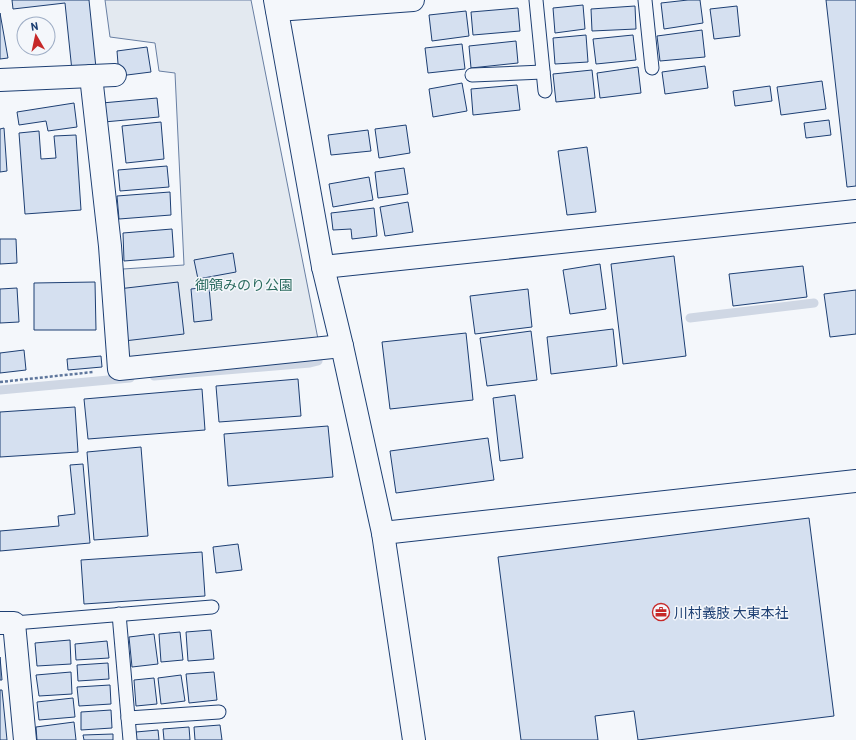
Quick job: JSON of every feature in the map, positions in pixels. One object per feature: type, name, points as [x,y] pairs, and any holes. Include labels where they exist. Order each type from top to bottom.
[{"type":"street","points":[[413,0],[276,5],[323,267],[383,533],[414,740]]},
{"type":"street","points":[[0,80],[115,75]]},
{"type":"street","points":[[91,76],[110,246],[119,369],[342,346]]},
{"type":"street","points":[[323,267],[856,211]]},
{"type":"street","points":[[383,533],[856,481]]},
{"type":"street","points":[[7,623],[25,740]]},
{"type":"lane","points":[[536,0],[545,91]]},
{"type":"lane","points":[[645,0],[652,68]]},
{"type":"lane","points":[[472,75],[543,72]]},
{"type":"lane","points":[[7,623],[212,607]]},
{"type":"lane","points":[[118,614],[130,740]]},
{"type":"lane","points":[[128,718],[219,712]]},
{"type":"path","points":[[0,382],[119,369]]},
{"type":"green space","name":"御領みのり公園","points":[[105,0],[251,0],[318,339],[129,358],[123,269],[184,265],[175,73],[159,71],[155,43],[110,37]]},
{"type":"building","points":[[12,0],[89,0],[96,68],[72,71],[65,3],[13,9]]},
{"type":"building","points":[[700,0],[703,23],[664,29],[661,3]]},
{"type":"building","points":[[826,0],[856,0],[856,186],[847,187]]},
{"type":"building","points":[[583,5],[585,29],[555,33],[553,8]]},
{"type":"building","points":[[635,6],[636,29],[592,31],[591,9]]},
{"type":"building","points":[[737,6],[740,36],[714,39],[710,9]]},
{"type":"building","points":[[518,8],[520,31],[473,35],[471,12]]},
{"type":"building","points":[[466,11],[469,36],[432,41],[429,15]]},
{"type":"building","points":[[0,13],[8,58],[0,59]]},
{"type":"building","points":[[702,30],[705,57],[660,61],[657,36]]},
{"type":"building","points":[[586,35],[588,62],[555,64],[553,38]]},
{"type":"building","points":[[633,35],[636,60],[596,64],[593,39]]},
{"type":"building","points":[[516,41],[518,63],[471,68],[469,46]]},
{"type":"building","points":[[462,44],[465,69],[428,73],[425,48]]},
{"type":"building","points":[[147,47],[151,72],[119,76],[117,51]]},
{"type":"building","points":[[705,66],[708,88],[665,94],[662,72]]},
{"type":"building","points":[[638,67],[641,93],[600,98],[597,73]]},
{"type":"building","points":[[592,70],[595,98],[556,102],[553,74]]},
{"type":"building","points":[[822,81],[826,109],[781,115],[777,87]]},
{"type":"building","points":[[462,83],[467,111],[433,117],[429,89]]},
{"type":"building","points":[[517,85],[520,110],[473,115],[471,89]]},
{"type":"building","points":[[770,86],[772,101],[735,106],[733,91]]},
{"type":"building","points":[[157,98],[159,117],[104,122],[102,103]]},
{"type":"building","points":[[74,103],[77,127],[48,131],[46,121],[19,125],[17,112]]},
{"type":"building","points":[[829,120],[831,135],[806,138],[804,123]]},
{"type":"building","points":[[161,122],[164,159],[126,163],[122,126]]},
{"type":"building","points":[[406,125],[410,153],[379,158],[375,129]]},
{"type":"building","points":[[4,128],[7,171],[0,172],[0,129]]},
{"type":"building","points":[[368,130],[371,151],[331,155],[328,135]]},
{"type":"building","points":[[39,131],[41,159],[56,158],[54,136],[76,135],[81,210],[25,214],[19,133]]},
{"type":"building","points":[[587,147],[596,212],[567,215],[558,151]]},
{"type":"building","points":[[167,166],[169,187],[120,191],[118,170]]},
{"type":"building","points":[[404,168],[408,194],[378,198],[375,172]]},
{"type":"building","points":[[369,177],[373,200],[333,207],[329,184]]},
{"type":"building","points":[[170,192],[171,215],[119,219],[117,196]]},
{"type":"building","points":[[408,202],[413,232],[385,236],[380,207]]},
{"type":"building","points":[[374,208],[377,236],[352,239],[351,229],[333,230],[331,213]]},
{"type":"building","points":[[172,229],[174,257],[124,261],[123,233]]},
{"type":"building","points":[[0,239],[16,239],[17,263],[0,264]]},
{"type":"building","points":[[233,253],[236,272],[198,279],[194,260]]},
{"type":"building","points":[[674,256],[686,356],[623,364],[611,264]]},
{"type":"building","points":[[600,264],[606,309],[570,314],[563,270]]},
{"type":"building","points":[[803,266],[807,297],[733,306],[729,274]]},
{"type":"building","points":[[95,282],[96,330],[34,330],[34,283]]},
{"type":"building","points":[[178,282],[184,334],[124,341],[118,289]]},
{"type":"building","points":[[209,287],[212,320],[194,322],[191,289]]},
{"type":"building","points":[[17,288],[19,322],[0,323],[0,289]]},
{"type":"building","points":[[528,289],[532,327],[475,334],[470,296]]},
{"type":"building","points":[[856,290],[856,334],[830,337],[824,294]]},
{"type":"building","points":[[613,329],[617,366],[551,374],[547,337]]},
{"type":"building","points":[[531,331],[537,380],[487,386],[480,338]]},
{"type":"building","points":[[466,333],[473,400],[390,409],[382,342]]},
{"type":"building","points":[[24,350],[26,370],[0,373],[0,353]]},
{"type":"building","points":[[101,356],[102,367],[68,370],[67,359]]},
{"type":"building","points":[[298,379],[301,416],[219,422],[216,386]]},
{"type":"building","points":[[202,389],[205,430],[88,439],[84,399]]},
{"type":"building","points":[[515,395],[523,458],[500,461],[493,398]]},
{"type":"building","points":[[75,407],[78,452],[0,457],[0,412]]},
{"type":"building","points":[[328,426],[333,477],[228,486],[224,434]]},
{"type":"building","points":[[488,438],[494,480],[396,493],[390,451]]},
{"type":"building","points":[[141,447],[148,536],[94,540],[87,452]]},
{"type":"building","points":[[83,464],[90,543],[0,551],[0,531],[59,526],[58,516],[75,514],[70,465]]},
{"type":"building","points":[[809,518],[834,716],[638,740],[634,711],[595,716],[598,740],[521,740],[498,557]]},
{"type":"building","points":[[238,544],[242,570],[216,573],[213,547]]},
{"type":"building","points":[[202,552],[205,596],[84,604],[81,560]]},
{"type":"building","points":[[211,630],[214,659],[188,661],[186,632]]},
{"type":"building","points":[[180,632],[183,660],[161,662],[159,634]]},
{"type":"building","points":[[154,634],[158,664],[132,667],[129,637]]},
{"type":"building","points":[[70,640],[71,664],[37,666],[35,643]]},
{"type":"building","points":[[107,641],[109,658],[76,660],[75,644]]},
{"type":"building","points":[[0,657],[2,680],[0,680]]},
{"type":"building","points":[[108,663],[109,679],[78,681],[77,665]]},
{"type":"building","points":[[71,672],[72,694],[39,696],[36,675]]},
{"type":"building","points":[[214,672],[217,700],[189,703],[186,674]]},
{"type":"building","points":[[181,675],[185,701],[161,704],[158,678]]},
{"type":"building","points":[[154,678],[157,704],[136,706],[134,680]]},
{"type":"building","points":[[110,685],[111,704],[79,706],[77,687]]},
{"type":"building","points":[[0,690],[2,690],[7,740],[0,740]]},
{"type":"building","points":[[73,698],[75,717],[39,720],[37,702]]},
{"type":"building","points":[[111,710],[112,728],[81,730],[81,712]]},
{"type":"building","points":[[74,722],[76,740],[37,740],[36,727]]},
{"type":"building","points":[[220,725],[222,740],[195,740],[194,727]]},
{"type":"building","points":[[189,727],[190,740],[164,740],[163,729]]},
{"type":"building","points":[[158,730],[159,740],[136,740],[136,732]]},
{"type":"building","points":[[113,734],[113,740],[84,740],[83,735]]},
{"type":"waterway","points":[[690,318],[814,303]]},
{"type":"waterway","points":[[154,376],[310,363],[318,361]]},
{"type":"waterway","points":[[0,390],[130,378]]},
{"type":"place","name":"川村義肢 大東本社","points":[[661,612]]}]
